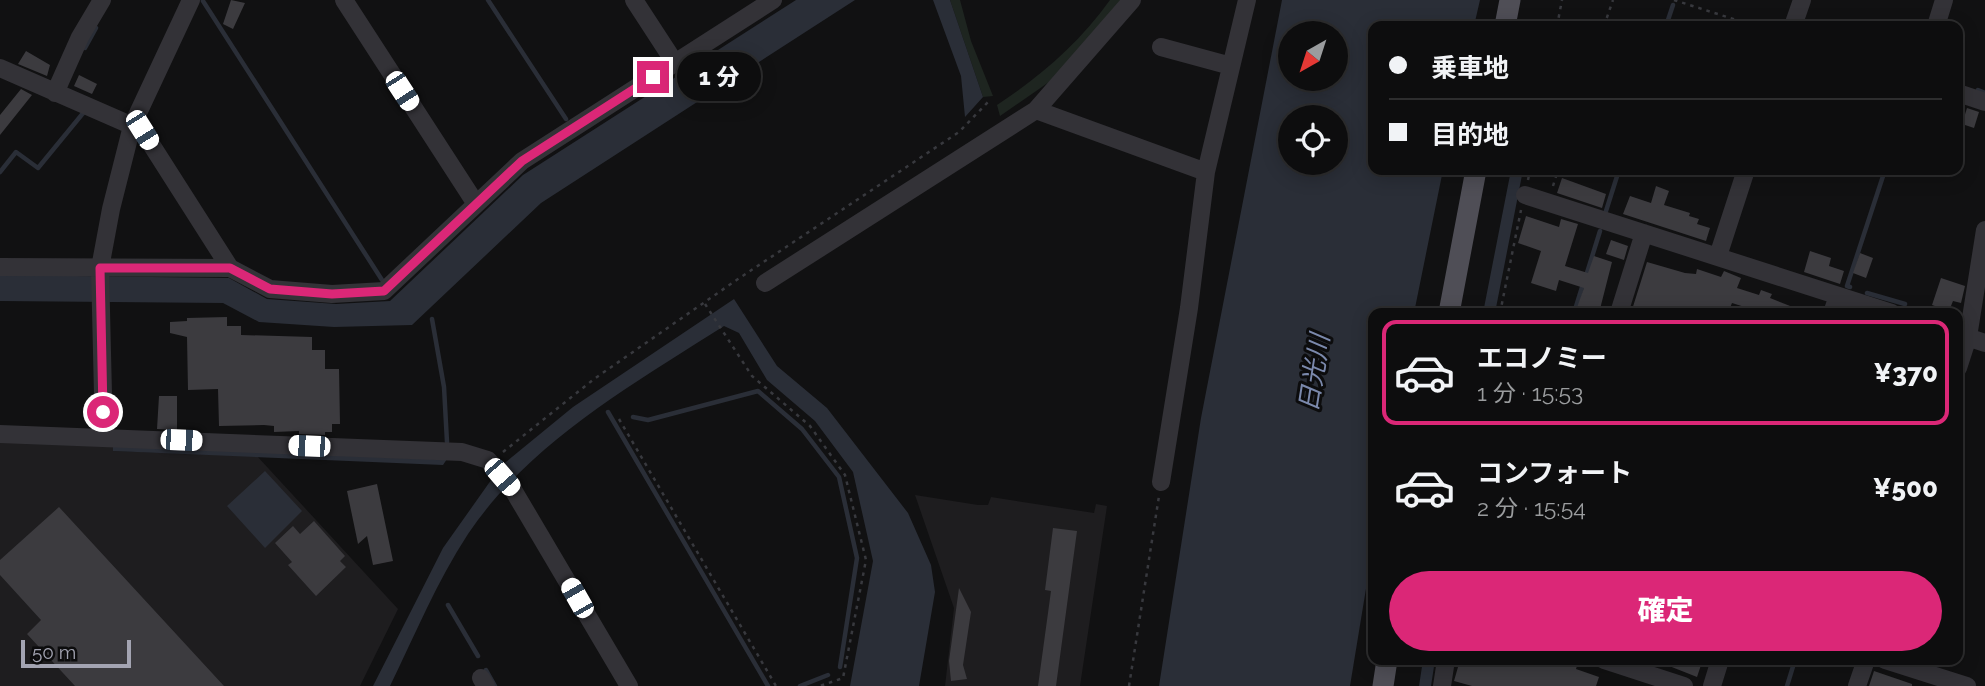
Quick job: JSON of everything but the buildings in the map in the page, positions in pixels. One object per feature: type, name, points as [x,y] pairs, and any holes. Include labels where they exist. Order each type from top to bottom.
[{"type":"main road","points":[[1505,21],[1510,0]]},
{"type":"main road","points":[[1450,308],[1475,175]]},
{"type":"main road","points":[[1383,686],[1386,665]]},
{"type":"street","points":[[55,93],[80,37],[102,0]]},
{"type":"street","points":[[104,437],[100,270],[111,209],[132,125],[191,0]]},
{"type":"street","points":[[344,0],[476,204]]},
{"type":"street","points":[[634,0],[675,63]]},
{"type":"street","points":[[0,267],[100,270],[230,268],[270,289],[332,294],[384,291],[522,161],[773,0]]},
{"type":"street","points":[[765,283],[1036,110],[1132,0]]},
{"type":"street","points":[[1161,482],[1206,172],[1247,0]]},
{"type":"street","points":[[1795,21],[1802,0]]},
{"type":"street","points":[[1938,21],[1944,0]]},
{"type":"street","points":[[1161,47],[1231,66]]},
{"type":"street","points":[[0,68],[142,130],[230,268]]},
{"type":"street","points":[[1963,95],[1985,102]]},
{"type":"street","points":[[1036,110],[1206,172]]},
{"type":"street","points":[[1718,256],[1744,175]]},
{"type":"street","points":[[1525,195],[1718,256],[1835,305],[1856,308]]},
{"type":"street","points":[[1963,356],[1970,338],[1985,230]]},
{"type":"street","points":[[1621,308],[1644,233]]},
{"type":"street","points":[[0,434],[462,452],[490,463],[512,488],[629,686]]},
{"type":"street","points":[[1443,686],[1445,665]]},
{"type":"street","points":[[1619,665],[1684,686]]},
{"type":"street","points":[[1712,686],[1718,665]]},
{"type":"street","points":[[1857,686],[1864,665]]},
{"type":"street","points":[[1901,665],[1967,686]]},
{"type":"path","points":[[1558,21],[1562,0]]},
{"type":"path","points":[[1606,21],[1613,0]]},
{"type":"path","points":[[1674,0],[1739,21]]},
{"type":"path","points":[[490,463],[594,379],[959,132],[990,100]]},
{"type":"path","points":[[1501,308],[1525,195]]},
{"type":"path","points":[[705,303],[709,310]]},
{"type":"path","points":[[705,303],[752,376],[810,426],[845,475],[866,560],[844,686]]},
{"type":"path","points":[[619,418],[776,686]]},
{"type":"path","points":[[1129,686],[1161,482]]},
{"type":"path","points":[[820,686],[844,678]]},
{"type":"shaded area","points":[[950,0],[960,0],[971,41],[993,96],[983,97]]},
{"type":"shaded area","points":[[1110,0],[1127,0],[1062,73],[1000,116],[997,105],[1058,58]]},
{"type":"shaded area","points":[[0,440],[113,445],[114,451],[257,456],[398,609],[360,686],[0,686]]},
{"type":"shaded area","points":[[915,495],[978,505],[988,505],[991,497],[1094,513],[1096,504],[1107,506],[1080,686],[945,686],[954,608]]},
{"type":"water","points":[[796,0],[855,0],[541,203],[412,325],[334,327],[259,322],[223,303],[0,301],[0,275],[229,278],[267,299],[336,304],[390,301],[523,175]]},
{"type":"water","points":[[933,0],[950,0],[983,97],[965,117],[961,76]]},
{"type":"water","name":"日光川","points":[[1282,0],[1480,0],[1475,21],[1368,21],[1368,175],[1442,175],[1415,308],[1368,308],[1368,576],[1350,686],[1159,686],[1201,418]]},
{"type":"water","points":[[1510,175],[1522,175],[1496,308],[1484,308]]},
{"type":"water","points":[[734,299],[777,366],[827,408],[908,513],[931,565],[935,592],[919,686],[850,686],[873,561],[853,472],[815,421],[767,380],[739,333],[724,326],[585,417],[521,471],[493,501],[457,552],[436,589],[390,686],[373,686],[443,548],[501,466],[573,407]]},
{"type":"water","points":[[113,445],[447,459],[443,465],[113,451]]},
{"type":"water","points":[[265,471],[302,511],[265,548],[227,506]]},
{"type":"water","points":[[1422,665],[1434,665],[1431,686],[1419,686]]},
{"type":"waterway","points":[[488,0],[566,119]]},
{"type":"waterway","points":[[203,1],[382,280]]},
{"type":"waterway","points":[[1668,21],[1673,5]]},
{"type":"waterway","points":[[85,48],[96,28]]},
{"type":"waterway","points":[[1978,90],[1985,93]]},
{"type":"waterway","points":[[0,172],[16,152],[38,168],[84,112]]},
{"type":"waterway","points":[[1606,211],[1617,175]]},
{"type":"waterway","points":[[1850,287],[1847,286],[1883,175]]},
{"type":"waterway","points":[[1586,276],[1600,231]]},
{"type":"waterway","points":[[1576,308],[1583,284]]},
{"type":"waterway","points":[[1867,293],[1905,304]]},
{"type":"waterway","points":[[432,319],[444,387],[447,442]]},
{"type":"waterway","points":[[633,417],[648,420],[758,391],[802,429],[839,477],[857,558],[840,667]]},
{"type":"waterway","points":[[608,412],[768,686]]},
{"type":"waterway","points":[[448,605],[478,656]]},
{"type":"waterway","points":[[1787,686],[1793,665]]},
{"type":"waterway","points":[[486,670],[495,686]]},
{"type":"waterway","points":[[800,686],[828,675]]},
{"type":"route","points":[[103,412],[100,268],[230,268],[270,289],[332,294],[384,291],[522,161],[653,77]]}]
